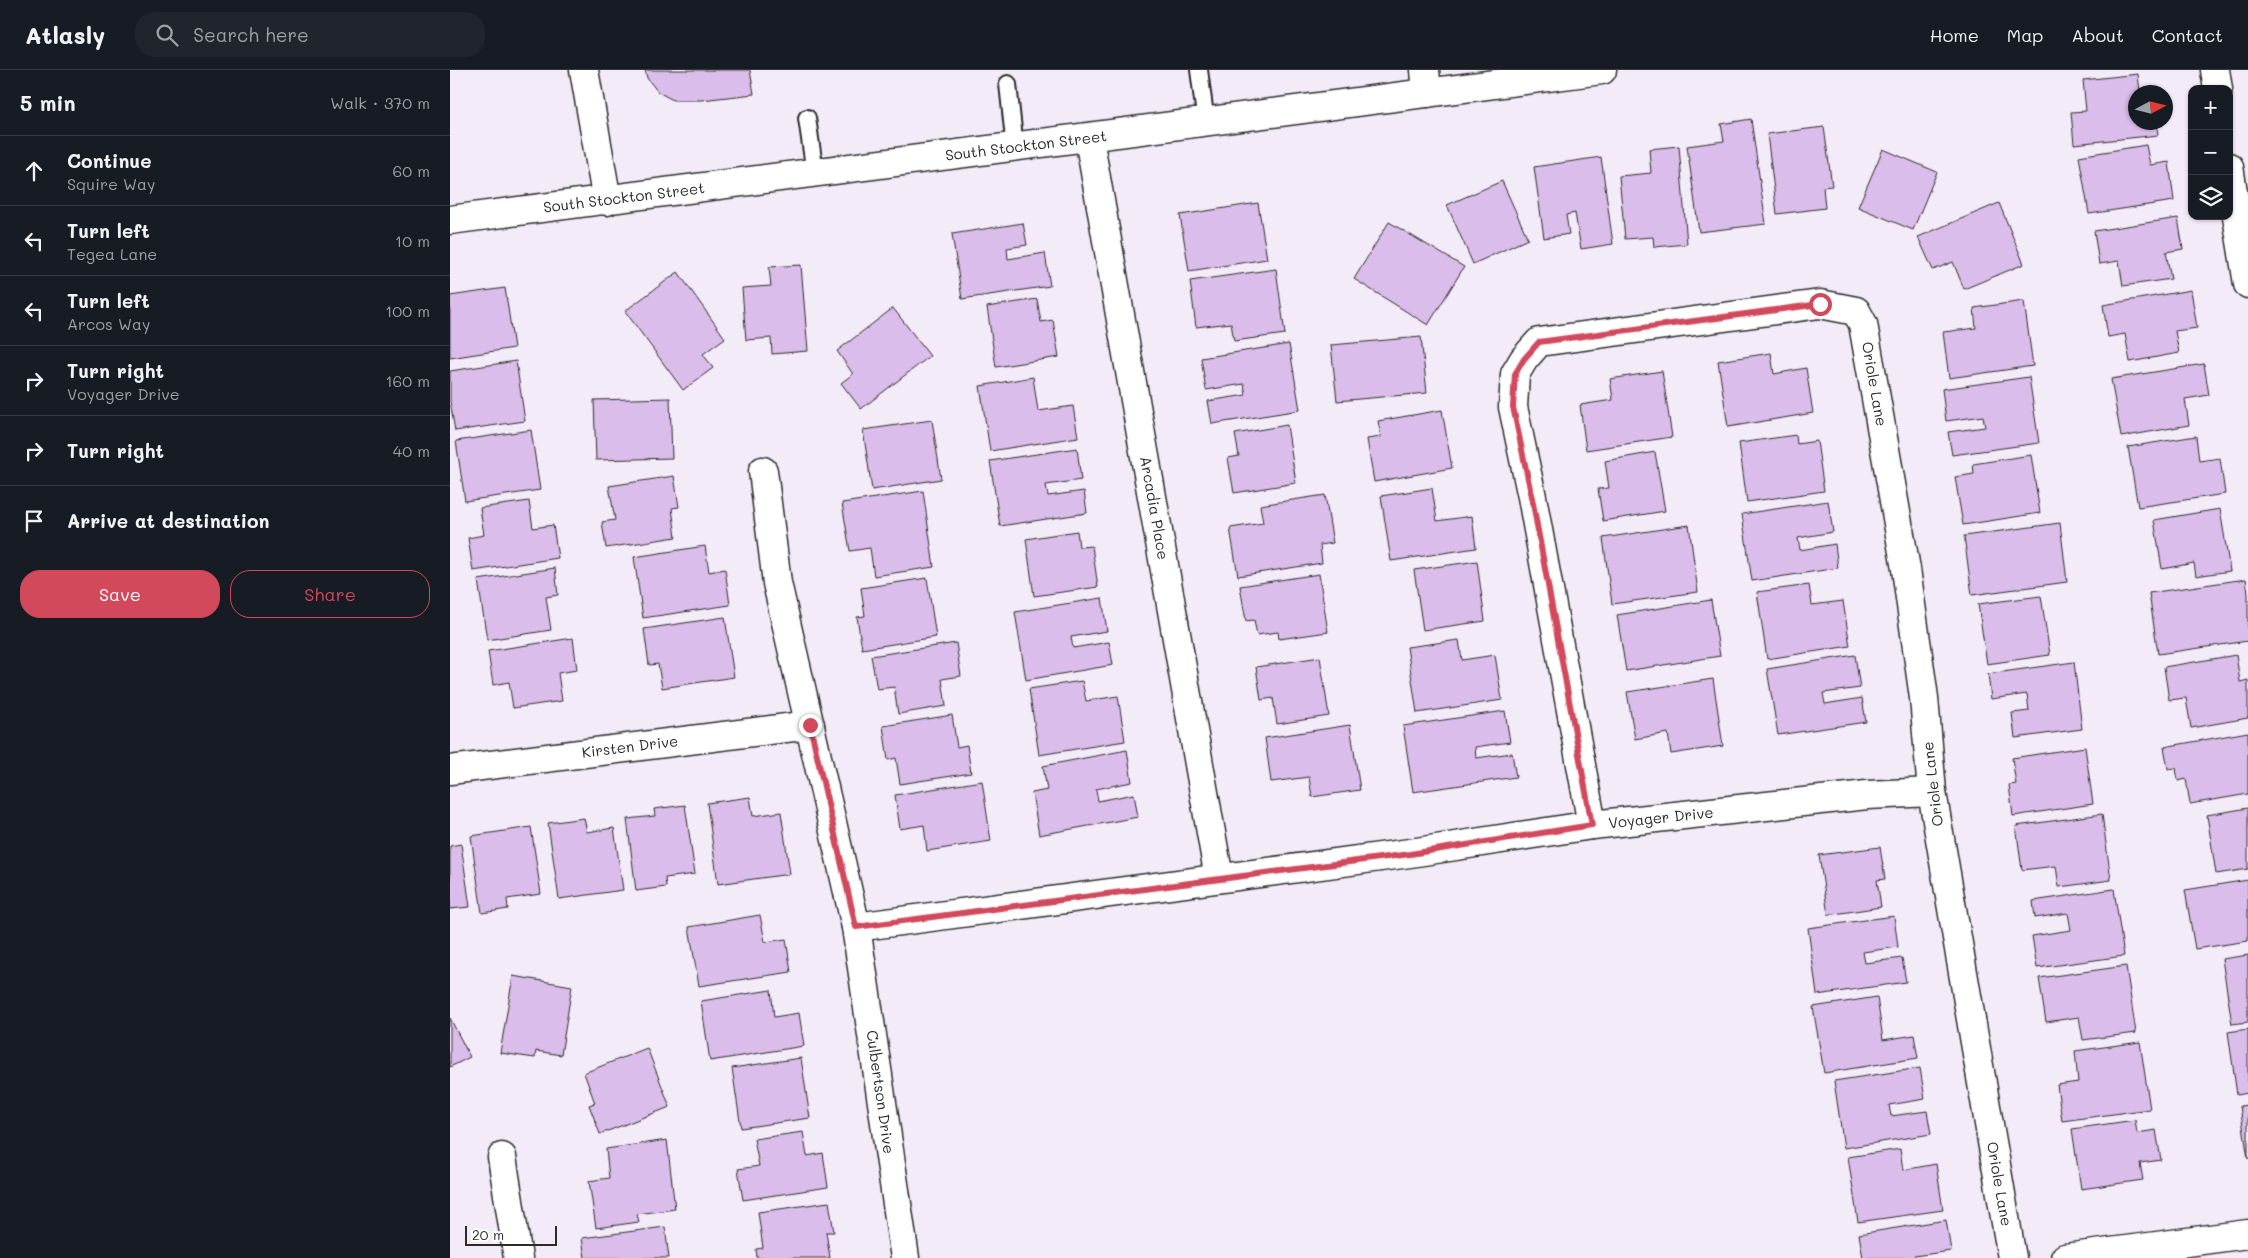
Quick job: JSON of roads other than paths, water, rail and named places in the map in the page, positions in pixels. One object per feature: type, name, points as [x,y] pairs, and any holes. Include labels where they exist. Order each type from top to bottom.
[{"type":"street","points":[[584,70],[607,201]]},
{"type":"street","name":"South Stockton Street","points":[[450,220],[1206,123],[1426,82],[1602,70]]},
{"type":"street","points":[[2215,70],[2217,85]]},
{"type":"street","name":"Arcadia Place","points":[[1089,138],[1219,878]]},
{"type":"street","points":[[2231,175],[2244,236],[2248,284]]},
{"type":"street","name":"Oriole Lane","points":[[1592,825],[1532,498],[1513,407],[1515,374],[1524,359],[1539,342],[1820,304],[1856,312],[1863,324],[1906,569],[1924,698],[1932,792],[2012,1258]]},
{"type":"street","name":"Culbertson Drive","points":[[763,471],[777,583],[856,927],[904,1258]]},
{"type":"street","name":"Kirsten Drive","points":[[450,770],[810,725]]},
{"type":"street","name":"Voyager Drive","points":[[856,927],[1410,854],[1592,825],[1867,795],[1932,792]]},
{"type":"street","points":[[502,1157],[518,1258]]},
{"type":"street","points":[[2065,1258],[2248,1234]]},
{"type":"lane","points":[[1199,70],[1206,123]]},
{"type":"lane","points":[[1008,84],[1015,148]]},
{"type":"lane","points":[[807,118],[815,173]]}]
